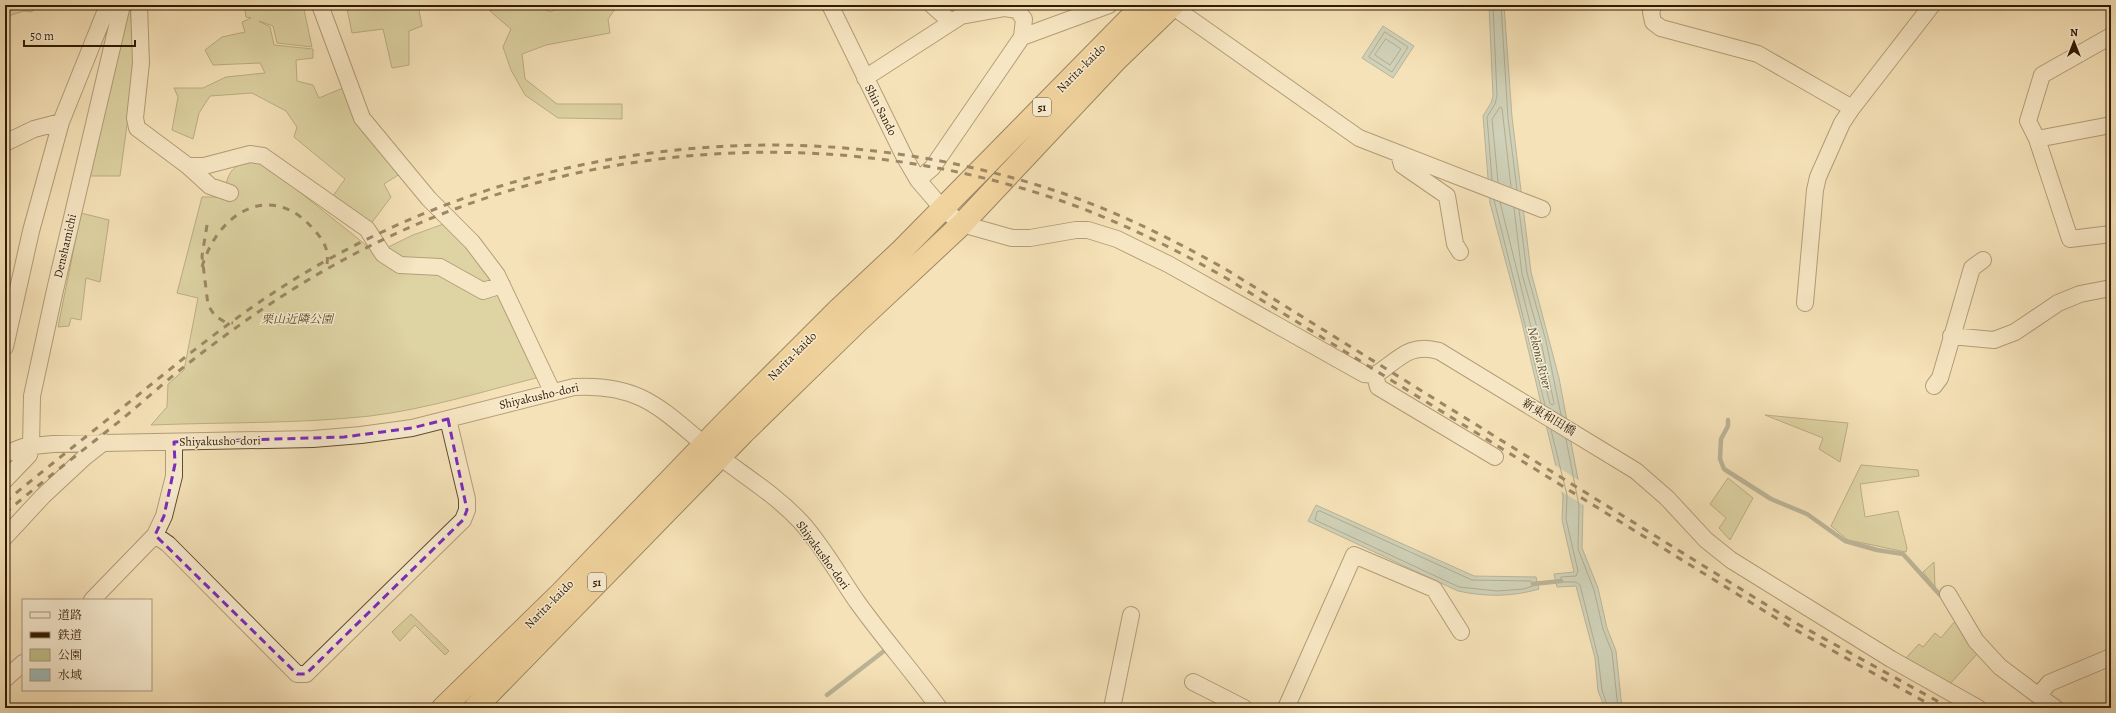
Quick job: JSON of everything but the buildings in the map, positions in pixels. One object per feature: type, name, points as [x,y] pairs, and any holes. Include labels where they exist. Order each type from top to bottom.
[{"type":"highway","name":"Narita-kaido","points":[[475,708],[712,451],[942,208],[1143,5]]},
{"type":"highway","name":"Narita-kaido","points":[[443,708],[561,593],[712,451],[857,322],[962,224],[1117,59],[1170,6]]},
{"type":"street","points":[[5,347],[31,231],[61,122],[108,5]]},
{"type":"street","name":"Denshamichi","points":[[5,480],[29,455],[31,446],[32,396],[55,290],[122,5]]},
{"type":"street","points":[[139,5],[141,63],[135,118],[137,128],[188,166],[210,186],[230,193]]},
{"type":"street","points":[[320,5],[362,118],[430,199],[472,242],[502,285],[552,391]]},
{"type":"street","name":"Shin Sando","points":[[830,5],[904,156],[918,180],[942,208],[962,224]]},
{"type":"street","points":[[932,5],[951,22]]},
{"type":"street","points":[[1022,37],[1109,5]]},
{"type":"street","points":[[1654,5],[1651,12],[1653,22],[1661,28],[1758,54],[1852,108]]},
{"type":"street","points":[[1805,303],[1807,266],[1812,237],[1812,215],[1816,183],[1842,123],[1932,5]]},
{"type":"street","points":[[1170,6],[1359,138],[1399,154],[1446,170],[1542,209]]},
{"type":"street","points":[[865,78],[961,16],[1005,8],[1017,10],[1024,18],[1022,37],[932,168],[918,180]]},
{"type":"street","points":[[2111,36],[2042,75],[2028,121],[2037,139],[2070,239],[2111,234]]},
{"type":"street","points":[[5,143],[34,129],[61,122]]},
{"type":"street","points":[[2037,139],[2111,125]]},
{"type":"street","points":[[188,166],[204,166],[250,154],[263,156],[367,229],[383,254],[400,265],[440,267],[483,291],[502,285]]},
{"type":"street","points":[[1399,154],[1402,165],[1447,196],[1455,244],[1460,252]]},
{"type":"street","points":[[962,224],[1012,238],[1030,238],[1076,230],[1103,234],[1168,264],[1357,371],[1364,374],[1375,375],[1378,386],[1495,457]]},
{"type":"street","points":[[1934,386],[1940,378],[1972,268],[1983,260]]},
{"type":"street","points":[[1951,336],[1994,340],[2016,332],[2058,303],[2080,294],[2111,288]]},
{"type":"street","name":"新東和田橋","points":[[1375,375],[1400,355],[1414,350],[1430,348],[1446,354],[1636,471],[1676,507],[1698,532],[1731,560],[1891,659],[1978,708]]},
{"type":"street","name":"Shiyakusho-dori","points":[[5,454],[31,446],[104,442],[174,442],[344,437],[412,428],[552,391],[574,387],[592,386],[636,394],[658,406],[712,451],[776,497],[801,522],[874,625],[939,708]]},
{"type":"street","points":[[155,535],[168,544],[297,674],[306,674],[463,520],[467,510],[467,499],[448,419]]},
{"type":"street","points":[[5,537],[43,496],[84,457],[104,442]]},
{"type":"street","points":[[93,599],[155,535],[164,516],[174,476],[174,442]]},
{"type":"street","points":[[1286,708],[1354,555],[1434,589],[1461,632]]},
{"type":"street","points":[[1948,594],[1976,641],[2000,667],[2055,708]]},
{"type":"street","points":[[1112,708],[1131,615]]},
{"type":"street","points":[[2039,695],[2048,683],[2111,657]]},
{"type":"street","points":[[5,679],[22,664]]},
{"type":"street","points":[[1193,682],[1244,708]]},
{"type":"highlighted area","points":[[448,419],[467,510],[463,520],[306,674],[297,674],[155,535],[164,516],[175,464],[174,442],[344,437],[412,428]]},
{"type":"green space","points":[[5,5],[43,5],[31,12],[24,11],[5,17]]},
{"type":"green space","points":[[130,5],[135,66],[120,176],[89,176]]},
{"type":"green space","points":[[244,5],[303,5],[312,47],[277,43],[273,26],[259,21],[270,27],[274,45],[313,49],[313,58],[296,60],[297,81],[313,85],[319,98],[343,88],[403,172],[384,184],[391,197],[370,225],[333,196],[345,179],[294,137],[297,127],[286,111],[252,93],[210,96],[199,113],[193,139],[172,130],[178,97],[174,88],[203,88],[226,77],[265,73],[260,63],[213,65],[205,50],[222,37],[245,32],[242,22],[251,18],[246,17]]},
{"type":"green space","points":[[349,5],[418,5],[422,26],[409,31],[409,65],[392,68],[383,29],[352,33],[347,9]]},
{"type":"green space","points":[[487,5],[532,5],[551,12],[561,5],[618,5],[608,19],[610,33],[546,45],[522,54],[525,79],[557,104],[622,104],[622,119],[558,118],[525,95],[511,70],[503,47],[511,29],[491,12]]},
{"type":"green space","name":"栗山近隣公園","points":[[257,158],[376,253],[413,235],[449,222],[494,277],[537,374],[536,378],[433,405],[370,416],[288,422],[151,425],[167,407],[168,384],[184,370],[198,298],[177,293],[202,197],[224,197],[227,181],[232,170],[242,163]]},
{"type":"green space","points":[[81,213],[109,220],[100,282],[86,278],[81,320],[71,318],[69,326],[58,327]]},
{"type":"green space","points":[[1765,415],[1848,423],[1840,462],[1819,449],[1823,438]]},
{"type":"green space","points":[[1861,465],[1918,470],[1919,476],[1860,484],[1865,517],[1898,511],[1907,548],[1906,552],[1848,540],[1831,526]]},
{"type":"green space","points":[[1728,478],[1753,498],[1730,540],[1719,528],[1726,518],[1710,504]]},
{"type":"green space","points":[[1934,562],[1935,587],[1923,572]]},
{"type":"green space","points":[[411,614],[449,651],[445,655],[415,625],[400,641],[392,632]]},
{"type":"green space","points":[[1955,621],[1978,653],[1950,684],[1906,658],[1919,644],[1923,647],[1935,633],[1941,638]]},
{"type":"water","name":"Nekona River","points":[[1489,5],[1504,5],[1512,117],[1531,272],[1559,378],[1583,506],[1582,548],[1598,588],[1607,628],[1616,651],[1622,708],[1605,708],[1598,691],[1595,658],[1576,586],[1557,587],[1554,574],[1574,572],[1562,520],[1563,496],[1521,319],[1490,203],[1483,116],[1491,103],[1493,96]]},
{"type":"water","points":[[1383,26],[1414,46],[1393,78],[1362,58]]},
{"type":"water","points":[[1316,505],[1474,576],[1536,577],[1539,589],[1509,595],[1488,595],[1458,591],[1308,521]]},
{"type":"pier","points":[[1553,464],[1580,481],[1585,506],[1559,490]]},
{"type":"waterway","points":[[1728,420],[1728,426],[1721,439],[1720,459],[1724,469],[1771,499],[1807,514],[1845,541],[1877,550],[1903,554],[1940,595]]},
{"type":"waterway","points":[[1533,584],[1561,581]]},
{"type":"waterway","points":[[827,695],[884,651]]},
{"type":"railway","points":[[5,502],[183,359],[278,289],[329,259],[415,217],[504,185],[596,162],[689,149],[783,145],[877,151],[970,167],[1062,193],[1126,218],[1187,248],[1227,270],[1794,622],[1950,708]]},
{"type":"railway","points":[[5,513],[121,420],[166,381],[245,321],[298,286],[334,265],[415,225],[499,194],[585,171],[674,157],[763,152],[852,156],[941,169],[1028,190],[1054,198],[1130,228],[1178,252],[1226,278],[1792,628],[1936,708]]},
{"type":"railway","points":[[202,267],[210,248],[220,231],[233,218],[248,209],[265,205],[281,207],[298,215],[315,231],[321,238],[326,250],[327,264]]},
{"type":"railway","points":[[207,225],[202,256],[208,305],[215,316],[225,322],[233,323]]}]
